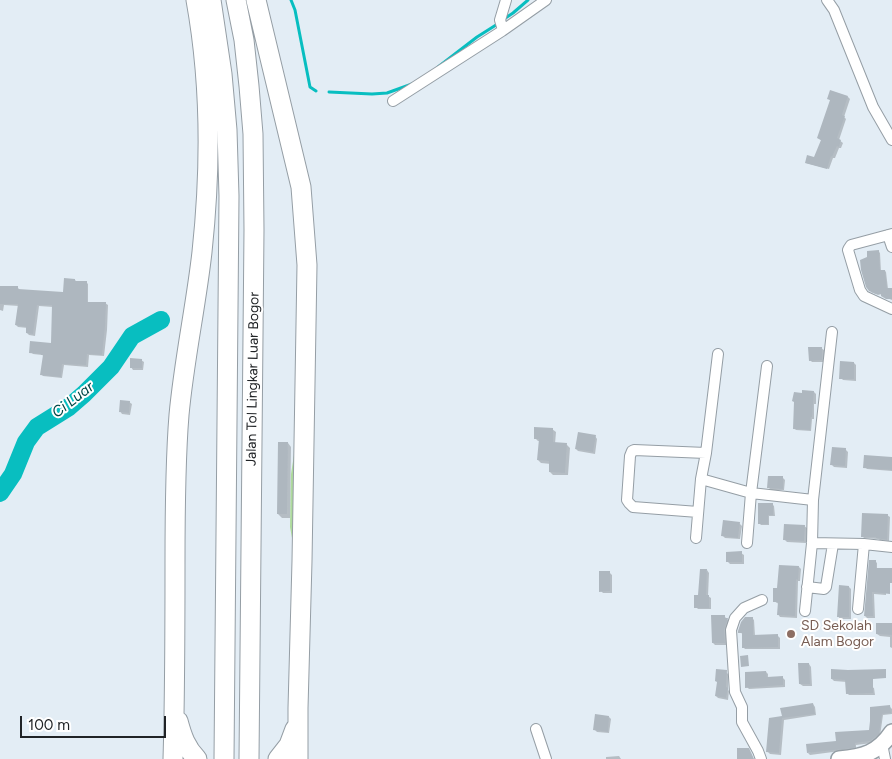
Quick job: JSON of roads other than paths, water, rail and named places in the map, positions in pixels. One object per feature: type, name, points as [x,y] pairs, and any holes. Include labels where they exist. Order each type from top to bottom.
[{"type":"highway","points":[[173,759],[175,492],[179,415],[202,252],[207,188],[208,124],[206,80],[196,0]]},
{"type":"highway","name":"Jalan Tol Lingkar Luar Bogor","points":[[211,0],[222,74],[227,130],[229,196],[224,759]]},
{"type":"highway","name":"Jalan Tol Lingkar Luar Bogor","points":[[236,0],[250,86],[253,134],[254,230],[249,759]]},
{"type":"highway","points":[[256,0],[301,187],[307,265],[298,759]]},
{"type":"highway","points":[[174,706],[182,735],[190,752],[197,759]]},
{"type":"highway","points":[[278,759],[289,745],[295,729],[298,708]]},
{"type":"street","points":[[503,30],[500,20],[506,0]]},
{"type":"street","points":[[393,101],[546,0]]},
{"type":"street","points":[[828,0],[834,10],[873,107],[892,140]]},
{"type":"street","points":[[892,247],[890,235],[851,245],[848,250],[860,290],[864,296],[892,309]]},
{"type":"street","points":[[805,611],[812,543],[813,500],[832,332]]},
{"type":"street","points":[[696,538],[701,479],[718,354]]},
{"type":"street","points":[[747,543],[766,366]]},
{"type":"street","points":[[698,512],[630,505],[627,500],[630,456],[634,450],[706,453]]},
{"type":"street","points":[[701,479],[751,493],[813,500]]},
{"type":"street","points":[[812,543],[892,546]]},
{"type":"street","points":[[807,587],[824,589],[826,586],[833,544]]},
{"type":"street","points":[[858,608],[864,544]]},
{"type":"street","points":[[761,759],[742,722],[742,707],[735,692],[731,630],[735,618],[744,608],[762,600]]},
{"type":"street","points":[[536,729],[546,759]]},
{"type":"street","points":[[839,759],[879,753],[892,732]]},
{"type":"waterway","points":[[291,0],[295,10],[310,87],[316,91]]},
{"type":"waterway","points":[[504,19],[528,0]]},
{"type":"waterway","points":[[438,67],[496,25]]},
{"type":"waterway","points":[[329,92],[387,93],[412,84]]},
{"type":"waterway","name":"Ci Luar","points":[[0,493],[13,474],[26,442],[37,427],[69,407],[84,394],[111,367],[132,336],[161,320]]},
{"type":"place","name":"SD Sekolah Alam Bogor","points":[[791,634]]}]
